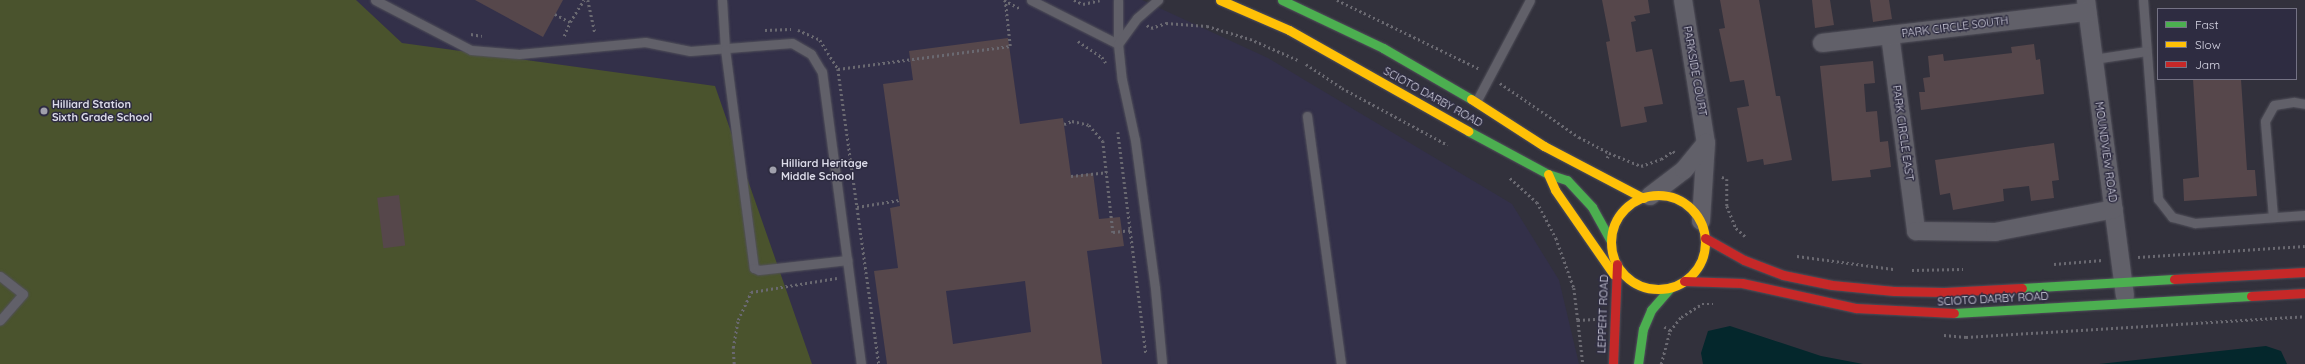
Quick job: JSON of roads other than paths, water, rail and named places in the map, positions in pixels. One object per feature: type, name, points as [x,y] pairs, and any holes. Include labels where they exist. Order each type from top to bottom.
[{"type":"main road","name":"SCIOTO DARBY ROAD","points":[[1220,0],[1289,30],[1548,174],[1567,180],[1592,208],[1611,241]]},
{"type":"main road","name":"SCIOTO DARBY ROAD","points":[[1282,0],[1383,48],[1476,102],[1544,146],[1646,197]]},
{"type":"main road","points":[[1548,174],[1555,190],[1616,278]]},
{"type":"main road","points":[[1666,195],[1681,200],[1694,211],[1703,230],[1704,253],[1699,266],[1684,281],[1671,287],[1646,287],[1633,281],[1617,264],[1611,241],[1614,226],[1622,211],[1646,197],[1666,195]]},
{"type":"main road","name":"SCIOTO DARBY ROAD","points":[[1703,230],[1744,260],[1783,275],[1832,285],[1894,291],[1944,292],[2305,272]]},
{"type":"main road","name":"LEPPERT ROAD","points":[[1613,364],[1617,264]]},
{"type":"main road","name":"SCIOTO DARBY ROAD","points":[[1684,281],[1742,283],[1856,308],[1896,312],[1984,313],[2305,293]]},
{"type":"main road","points":[[1638,364],[1643,329],[1648,317],[1671,287]]},
{"type":"street","name":"PARKSIDE COURT","points":[[1683,0],[1706,143],[1703,230]]},
{"type":"street","name":"PARK CIRCLE SOUTH","points":[[1822,43],[1890,35],[2086,6]]},
{"type":"street","name":"MOUNDVIEW ROAD","points":[[2086,6],[2126,303]]},
{"type":"street","name":"PARK CIRCLE EAST","points":[[1890,35],[1916,231],[1995,232],[2114,209]]},
{"type":"street","points":[[1646,197],[1684,170],[1706,143]]},
{"type":"lane","points":[[375,0],[471,50],[519,54],[645,42],[690,51],[792,43],[811,54],[822,72],[861,364]]},
{"type":"lane","points":[[722,0],[726,49],[754,268],[759,270],[848,260]]},
{"type":"lane","points":[[1032,0],[1118,44]]},
{"type":"lane","points":[[1118,0],[1118,44],[1122,80],[1134,134],[1160,329],[1162,364]]},
{"type":"lane","points":[[1118,44],[1137,18],[1158,0]]},
{"type":"lane","points":[[1476,102],[1530,0]]},
{"type":"lane","points":[[2143,0],[2158,199],[2172,217],[2195,223],[2305,215]]},
{"type":"lane","points":[[2094,59],[2146,51]]},
{"type":"lane","points":[[2273,217],[2265,121],[2274,106],[2294,102],[2305,104]]},
{"type":"lane","points":[[1307,116],[1341,364]]},
{"type":"lane","points":[[0,276],[23,294],[0,320]]},
{"type":"place","name":"Hilliard Station Sixth Grade School","points":[[44,111]]},
{"type":"place","name":"Hilliard Heritage Middle School","points":[[773,170]]}]
